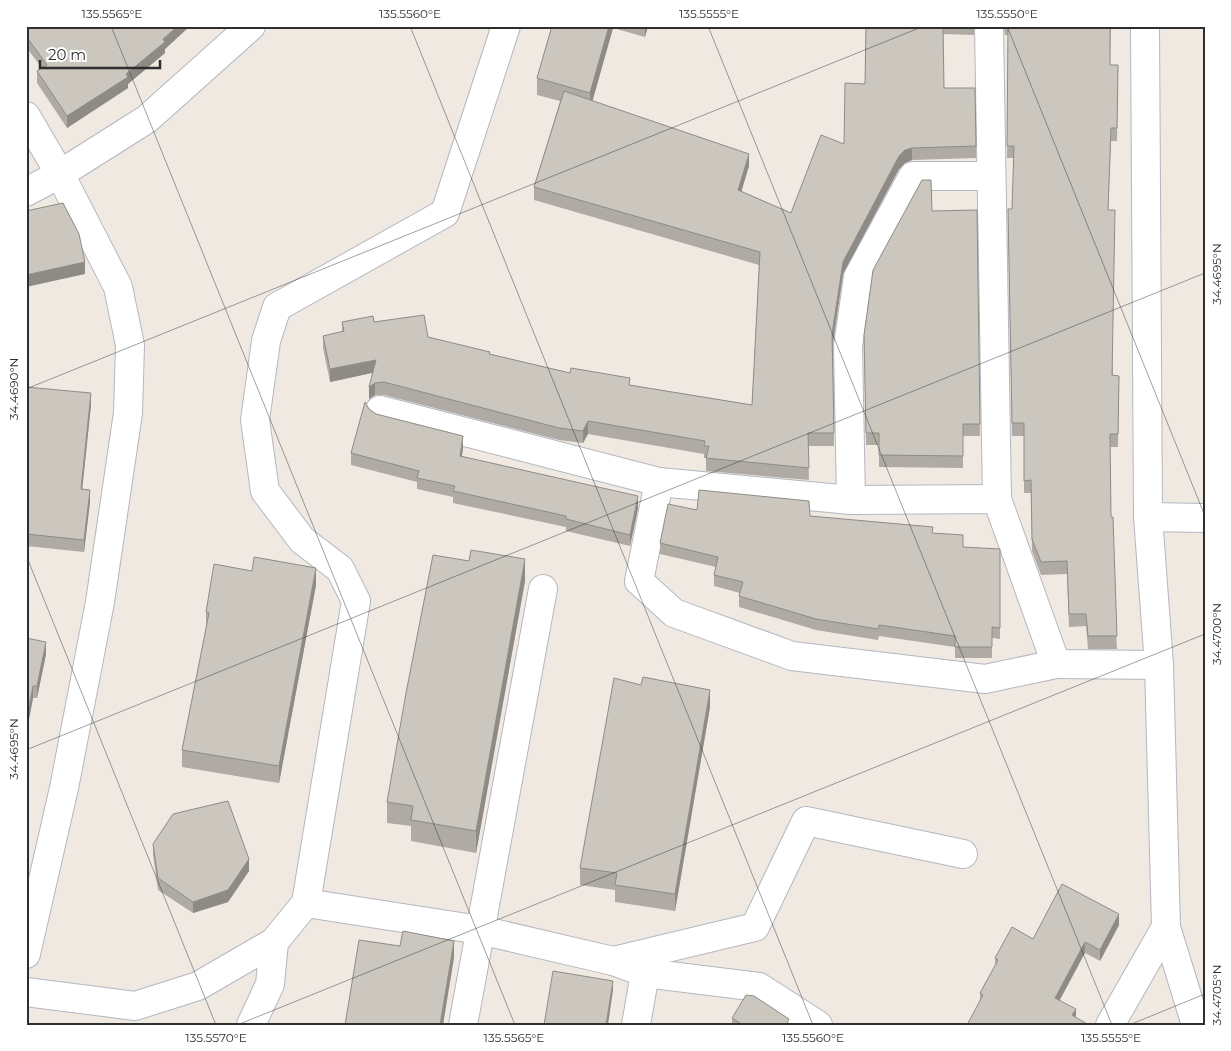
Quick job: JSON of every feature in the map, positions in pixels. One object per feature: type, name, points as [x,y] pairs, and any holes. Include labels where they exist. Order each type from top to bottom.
[{"type":"street","points":[[26,192],[60,174],[147,119],[251,26]]},
{"type":"street","points":[[26,992],[135,1006],[198,986],[274,942],[306,903],[356,600],[340,569],[302,540],[265,491],[255,420],[266,341],[277,307],[445,213],[506,26]]},
{"type":"street","points":[[989,26],[997,499],[1056,664]]},
{"type":"street","points":[[1145,26],[1148,517],[1159,665],[1166,927],[1196,1025]]},
{"type":"street","points":[[26,116],[60,174],[118,287],[130,345],[128,413],[100,602],[64,788],[26,954]]},
{"type":"street","points":[[851,500],[848,346],[858,277],[913,176],[992,176]]},
{"type":"street","points":[[380,410],[659,482],[851,500],[997,499]]},
{"type":"street","points":[[659,482],[639,581],[674,613],[792,656],[985,679],[1056,664],[1159,665]]},
{"type":"street","points":[[1148,517],[1205,518]]},
{"type":"street","points":[[463,1025],[543,589]]},
{"type":"street","points":[[613,961],[755,927],[806,821],[963,854]]},
{"type":"street","points":[[306,903],[480,930],[613,961],[645,973],[759,987],[818,1025]]},
{"type":"street","points":[[1110,1025],[1166,927]]},
{"type":"street","points":[[251,1025],[270,984],[274,942]]},
{"type":"street","points":[[636,1025],[645,973]]},
{"type":"building","points":[[26,26],[178,26],[163,39],[165,42],[126,74],[128,77],[67,116],[37,71],[47,65],[26,36]]},
{"type":"building","points":[[552,26],[609,26],[590,93],[537,78]]},
{"type":"building","points":[[866,26],[943,26],[944,88],[975,88],[976,146],[912,148],[905,150],[899,156],[843,262],[832,334],[834,433],[808,433],[809,468],[706,458],[709,446],[704,446],[705,441],[588,421],[583,431],[559,428],[384,382],[375,383],[369,387],[376,360],[330,369],[323,336],[344,331],[342,322],[373,316],[374,322],[424,315],[428,337],[490,352],[489,354],[570,373],[571,368],[630,378],[629,385],[752,405],[760,252],[534,187],[564,91],[749,154],[738,190],[791,213],[821,135],[844,144],[845,83],[865,84]]},
{"type":"building","points":[[1008,26],[1110,26],[1110,65],[1118,65],[1117,128],[1111,128],[1108,210],[1115,210],[1112,375],[1119,376],[1118,434],[1110,434],[1111,517],[1113,517],[1117,636],[1088,636],[1086,614],[1069,614],[1067,561],[1041,562],[1032,539],[1031,480],[1024,481],[1024,423],[1012,423],[1008,209],[1012,209],[1014,146],[1007,146]]},
{"type":"building","points":[[922,180],[931,180],[932,211],[977,210],[980,424],[963,424],[963,456],[879,455],[879,433],[866,433],[864,335],[873,270]]},
{"type":"building","points":[[63,203],[79,234],[85,262],[26,275],[26,211]]},
{"type":"building","points":[[26,387],[91,393],[81,489],[90,490],[84,540],[26,534]]},
{"type":"building","points":[[365,402],[369,409],[376,414],[463,436],[460,456],[638,496],[630,535],[566,519],[566,516],[453,491],[455,486],[417,478],[419,471],[351,453]]},
{"type":"building","points":[[699,490],[809,501],[810,516],[933,527],[932,533],[963,535],[963,547],[1000,549],[1000,628],[992,627],[992,647],[955,647],[955,636],[879,625],[878,629],[816,619],[739,596],[743,582],[714,575],[718,557],[660,543],[668,504],[697,510]]},
{"type":"building","points":[[471,550],[525,559],[476,831],[411,820],[413,806],[387,802],[433,555],[469,561]]},
{"type":"building","points":[[254,557],[316,568],[279,766],[182,750],[209,613],[206,612],[214,564],[252,571]]},
{"type":"building","points":[[26,638],[46,642],[37,686],[33,686],[26,723]]},
{"type":"building","points":[[643,677],[710,690],[675,894],[615,885],[617,873],[580,868],[614,678],[641,685]]},
{"type":"building","points":[[228,801],[249,859],[228,890],[193,902],[158,878],[153,844],[173,814]]},
{"type":"building","points":[[1062,884],[1119,914],[1100,950],[1085,942],[1055,998],[1076,1009],[1072,1015],[1089,1025],[967,1025],[983,995],[980,993],[998,960],[995,958],[1012,927],[1033,939]]},
{"type":"building","points":[[403,931],[454,941],[440,1025],[345,1025],[359,940],[400,946]]},
{"type":"building","points":[[553,971],[613,981],[606,1025],[544,1025]]},
{"type":"building","points":[[746,995],[754,996],[789,1019],[786,1025],[743,1025],[732,1018]]}]
